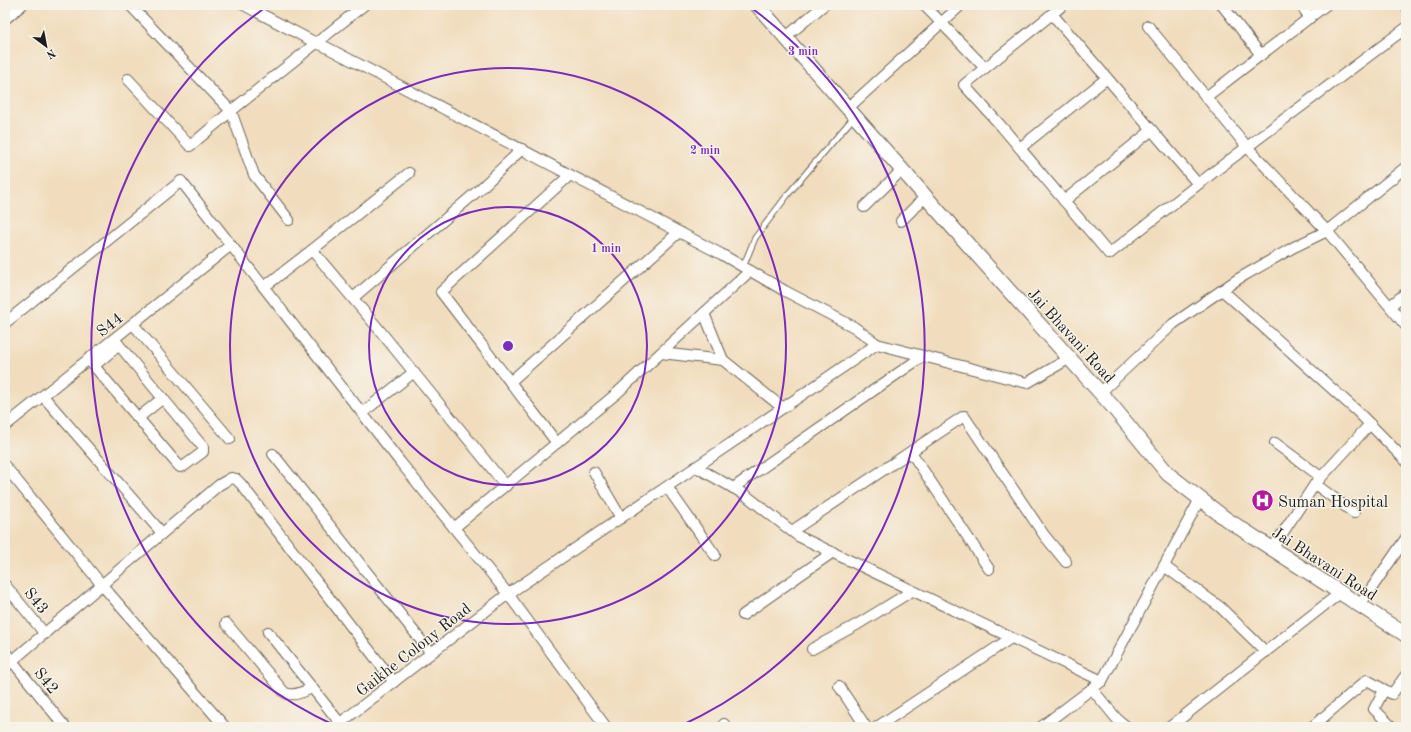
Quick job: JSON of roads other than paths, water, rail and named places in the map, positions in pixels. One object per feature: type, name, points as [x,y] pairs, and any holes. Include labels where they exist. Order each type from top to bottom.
[{"type":"street","points":[[5,19],[22,5]]},
{"type":"street","points":[[130,5],[231,111],[254,175],[289,220]]},
{"type":"street","points":[[244,5],[679,232],[785,291],[854,327],[877,344],[1027,384],[1070,358]]},
{"type":"street","points":[[128,79],[190,146],[231,111],[364,5]]},
{"type":"street","name":"Jai Bhavani Road","points":[[758,5],[925,197],[1070,358],[1168,474],[1226,519],[1406,635]]},
{"type":"street","points":[[786,37],[824,5]]},
{"type":"street","points":[[924,5],[985,68]]},
{"type":"street","points":[[851,112],[941,23],[962,5]]},
{"type":"street","points":[[1063,5],[964,85],[1020,148],[1108,254],[1198,184],[1248,148],[1406,28]]},
{"type":"street","points":[[1222,5],[1261,55]]},
{"type":"street","points":[[1301,5],[1310,18]]},
{"type":"street","points":[[1206,97],[1326,5]]},
{"type":"street","points":[[1052,14],[1198,184]]},
{"type":"street","points":[[1148,26],[1248,148],[1327,231],[1406,326]]},
{"type":"street","points":[[1020,148],[1107,78]]},
{"type":"street","points":[[1064,201],[1152,130]]},
{"type":"street","points":[[353,298],[480,189],[522,149]]},
{"type":"street","points":[[1100,393],[1172,324],[1238,279],[1294,247],[1327,231],[1406,167]]},
{"type":"street","points":[[864,207],[902,170]]},
{"type":"street","points":[[264,287],[409,173]]},
{"type":"street","points":[[557,443],[441,292],[570,175]]},
{"type":"street","points":[[5,323],[181,181],[362,413],[508,594],[606,727]]},
{"type":"street","points":[[901,221],[925,197]]},
{"type":"street","points":[[510,382],[679,232]]},
{"type":"street","name":"S44","points":[[5,426],[43,396],[91,363],[117,342],[133,324],[231,245]]},
{"type":"street","points":[[312,250],[414,372],[506,486]]},
{"type":"street","points":[[454,528],[616,394],[704,313],[747,269]]},
{"type":"street","points":[[1222,290],[1370,424],[1406,461]]},
{"type":"street","points":[[1390,306],[1406,293]]},
{"type":"street","points":[[704,313],[723,360],[783,408]]},
{"type":"street","points":[[133,324],[230,439]]},
{"type":"street","points":[[91,363],[180,467],[184,466],[203,452],[203,447],[117,342]]},
{"type":"street","name":"Gaikhe Colony Road","points":[[338,725],[508,594],[877,344]]},
{"type":"street","points":[[661,353],[723,360]]},
{"type":"street","points":[[733,488],[923,356]]},
{"type":"street","points":[[362,413],[414,372]]},
{"type":"street","points":[[43,396],[162,533]]},
{"type":"street","points":[[138,418],[163,398]]},
{"type":"street","points":[[792,531],[964,416],[1044,535],[1066,562]]},
{"type":"street","points":[[1272,549],[1318,481],[1370,424]]},
{"type":"street","points":[[1275,443],[1354,513]]},
{"type":"street","points":[[911,452],[989,569]]},
{"type":"street","points":[[273,454],[431,653]]},
{"type":"street","points":[[5,466],[102,585],[224,727]]},
{"type":"street","points":[[696,467],[744,494],[798,536],[1102,681]]},
{"type":"street","points":[[594,472],[621,518]]},
{"type":"street","points":[[9,664],[219,485],[231,478],[236,479],[394,682]]},
{"type":"street","points":[[667,487],[715,555]]},
{"type":"street","points":[[1041,727],[1102,681],[1200,498]]},
{"type":"street","points":[[1360,605],[1406,538]]},
{"type":"street","points":[[743,615],[833,552]]},
{"type":"street","points":[[1164,566],[1220,607],[1266,652]]},
{"type":"street","name":"S43","points":[[5,585],[45,634]]},
{"type":"street","points":[[812,649],[858,624],[912,591]]},
{"type":"street","points":[[1170,727],[1340,593]]},
{"type":"street","points":[[226,623],[284,692],[290,695],[312,688]]},
{"type":"street","points":[[268,632],[312,688],[338,725]]},
{"type":"street","points":[[877,727],[1011,638]]},
{"type":"street","name":"S42","points":[[5,652],[9,664],[65,727]]},
{"type":"street","points":[[1312,727],[1367,680],[1392,694],[1406,675]]},
{"type":"street","points":[[839,686],[866,727]]},
{"type":"street","points":[[1092,689],[1117,719],[1127,727]]},
{"type":"street","points":[[1384,690],[1374,709],[1392,727]]},
{"type":"lane","points":[[747,269],[755,238],[851,112]]},
{"type":"place","name":"Suman Hospital","points":[[1262,501]]}]
